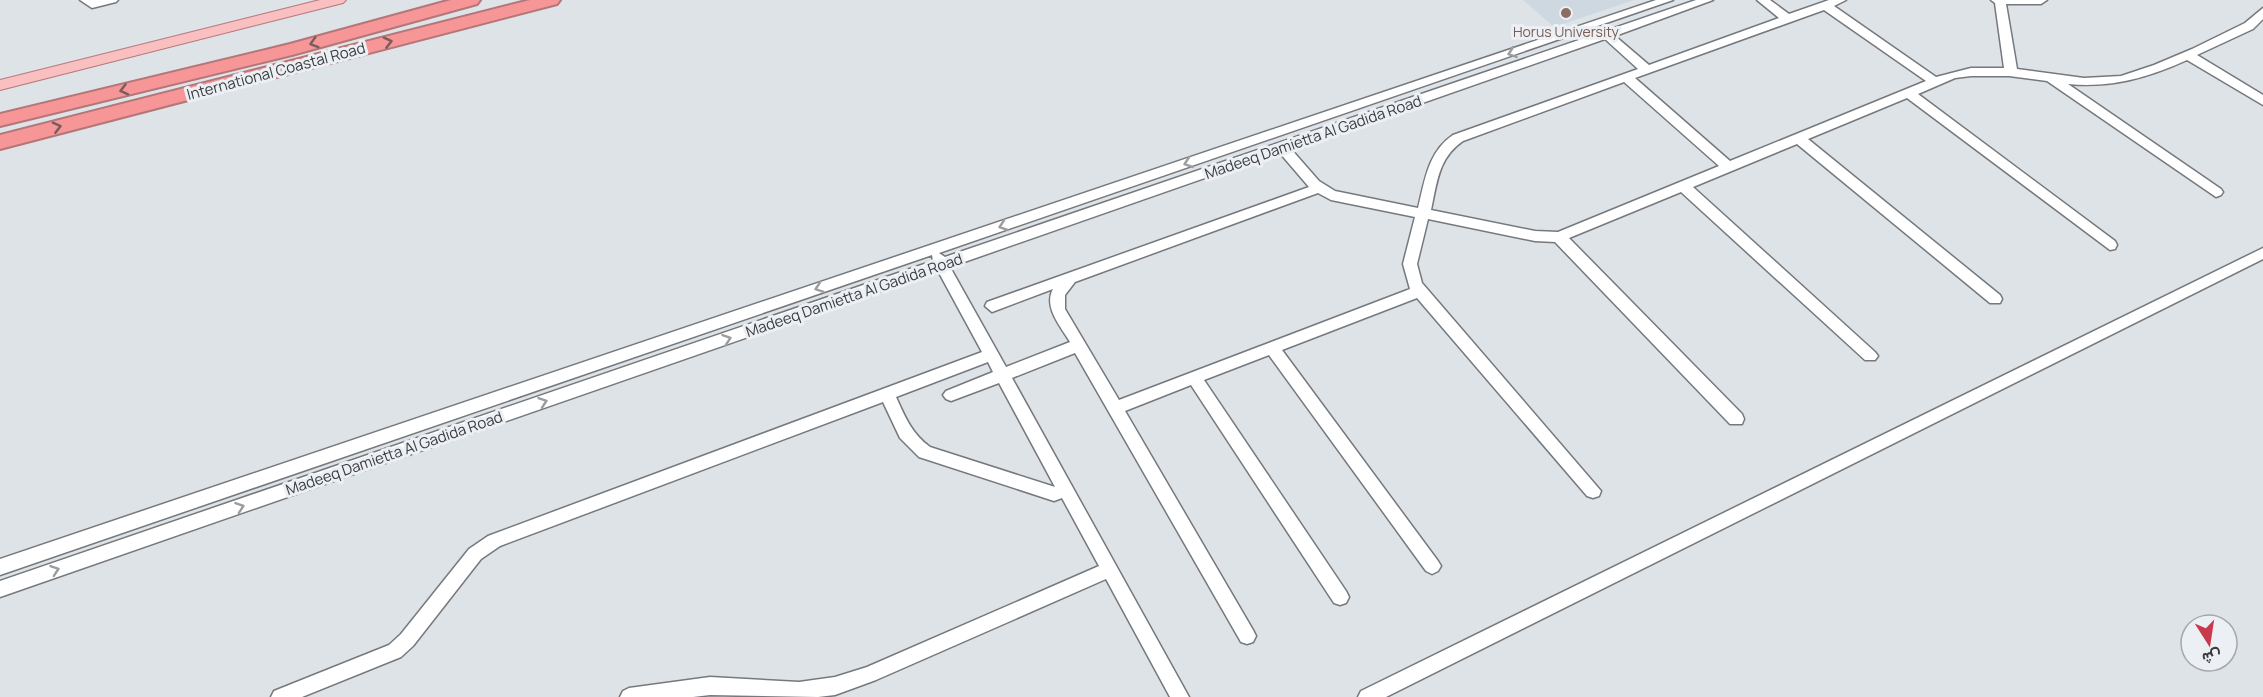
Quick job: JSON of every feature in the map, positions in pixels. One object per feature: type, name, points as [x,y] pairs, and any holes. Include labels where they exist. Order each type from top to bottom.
[{"type":"highway","name":"International Coastal Road","points":[[0,120],[269,55],[471,0]]},
{"type":"highway","name":"International Coastal Road","points":[[4,142],[551,0]]},
{"type":"main road","points":[[0,74],[302,0]]},
{"type":"main road","points":[[0,84],[338,0]]},
{"type":"street","points":[[86,0],[92,4],[112,0]]},
{"type":"street","name":"Madeeq Damietta Al Gadida Road","points":[[0,567],[1666,0]]},
{"type":"street","name":"Madeeq Damietta Al Gadida Road","points":[[0,590],[1707,0]]},
{"type":"street","points":[[1763,0],[1788,19]]},
{"type":"street","points":[[1593,491],[1419,291],[1410,264],[1436,162],[1452,142],[1840,0]]},
{"type":"street","points":[[2012,71],[1999,0],[2041,0]]},
{"type":"street","points":[[1826,6],[1935,82]]},
{"type":"street","points":[[1282,147],[1319,189],[1338,197],[1535,236],[1559,237],[1935,82],[1974,71],[2012,71],[2090,82],[2126,79],[2249,26],[2263,12]]},
{"type":"street","points":[[1607,35],[1647,70]]},
{"type":"street","points":[[2186,54],[2263,101]]},
{"type":"street","points":[[1627,78],[1729,168]]},
{"type":"street","points":[[2049,78],[2216,192]]},
{"type":"street","points":[[1908,93],[2110,245]]},
{"type":"street","points":[[1346,110],[1358,121]]},
{"type":"street","points":[[1799,139],[1995,299]]},
{"type":"street","points":[[1684,187],[1870,357]]},
{"type":"street","points":[[992,306],[1319,189]]},
{"type":"street","points":[[1559,237],[1736,419]]},
{"type":"street","points":[[933,250],[1005,374],[1180,697]]},
{"type":"street","points":[[1367,697],[2263,254]]},
{"type":"street","points":[[1069,279],[1060,289],[1057,304],[1247,636]]},
{"type":"street","points":[[1115,408],[1419,291]]},
{"type":"street","points":[[951,395],[1079,345]]},
{"type":"street","points":[[1272,347],[1432,566]]},
{"type":"street","points":[[280,697],[395,651],[407,640],[475,554],[487,545],[993,354]]},
{"type":"street","points":[[1194,378],[1340,597]]},
{"type":"street","points":[[887,394],[904,434],[909,441],[925,452],[1054,494],[1067,490]]},
{"type":"street","points":[[502,396],[508,414]]},
{"type":"street","points":[[629,697],[682,687],[710,686],[763,693],[808,690],[853,680],[1111,569]]},
{"type":"shaded area","name":"Horus University","points":[[1523,0],[1634,0],[1554,27]]},
{"type":"place","name":"Horus University","points":[[1566,13]]}]
